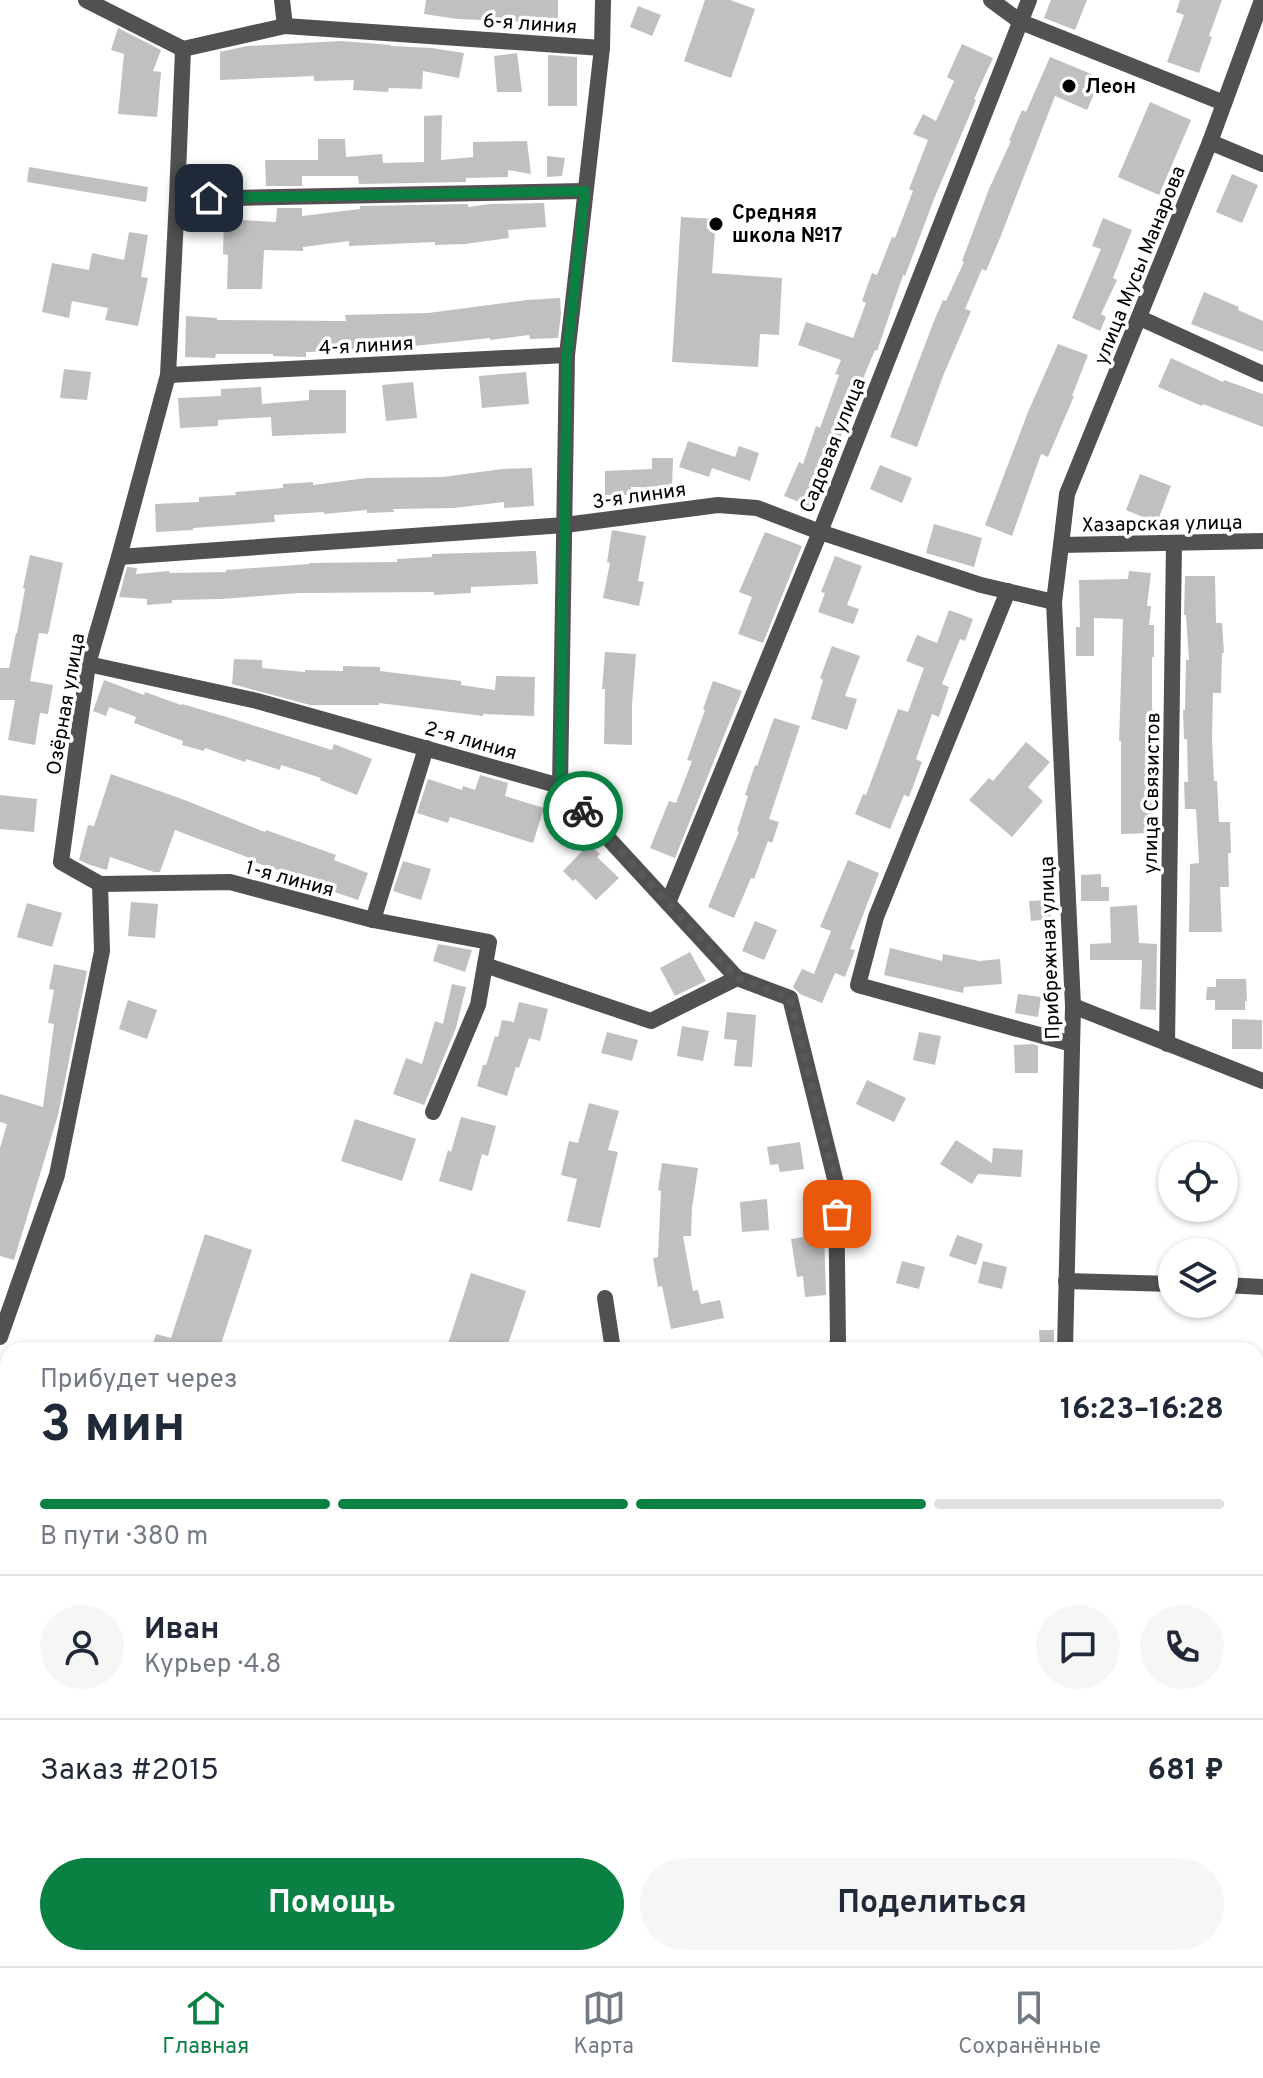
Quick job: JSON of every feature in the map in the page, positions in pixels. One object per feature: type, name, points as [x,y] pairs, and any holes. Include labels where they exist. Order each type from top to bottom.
[{"type":"street","points":[[86,0],[183,49]]},
{"type":"street","points":[[282,0],[285,26]]},
{"type":"street","points":[[603,0],[602,48],[567,355],[560,786],[737,978],[790,998],[836,1183],[838,1342]]},
{"type":"street","points":[[991,0],[1021,22],[1224,103]]},
{"type":"street","name":"Садовая улица","points":[[668,903],[820,532],[1029,0]]},
{"type":"street","name":"улица Мусы Манарова","points":[[1061,545],[1067,494],[1210,142],[1262,0]]},
{"type":"street","name":"6-я линия","points":[[183,49],[285,26],[602,48]]},
{"type":"street","name":"Озёрная улица","points":[[100,884],[61,862],[88,664],[168,375],[183,49]]},
{"type":"street","points":[[1210,142],[1263,164]]},
{"type":"street","points":[[177,199],[585,191]]},
{"type":"street","points":[[1140,318],[1263,374]]},
{"type":"street","name":"4-я линия","points":[[168,375],[567,355]]},
{"type":"street","name":"3-я линия","points":[[119,557],[565,525],[718,505],[757,508],[981,585],[1054,602]]},
{"type":"street","name":"Хазарская улица","points":[[1061,545],[1263,541]]},
{"type":"street","name":"улица Связистов","points":[[1167,1044],[1174,543]]},
{"type":"street","name":"Прибрежная улица","points":[[1061,545],[1054,602],[1073,1006],[1065,1342]]},
{"type":"street","points":[[1008,591],[876,917],[858,985],[1072,1044]]},
{"type":"street","name":"2-я линия","points":[[88,664],[257,701],[560,786]]},
{"type":"street","points":[[373,920],[426,748]]},
{"type":"street","name":"1-я линия","points":[[100,884],[230,882],[373,920],[489,942],[485,965]]},
{"type":"street","points":[[0,1337],[57,1175],[102,951],[100,884]]},
{"type":"street","points":[[433,1112],[478,1005],[485,965],[651,1021],[737,978]]},
{"type":"street","points":[[1073,1006],[1263,1081]]},
{"type":"street","points":[[1066,1281],[1158,1284]]},
{"type":"street","points":[[1238,1286],[1263,1287]]},
{"type":"street","points":[[605,1298],[612,1342]]},
{"type":"building","points":[[426,0],[558,0],[558,19],[527,18],[527,22],[457,19],[424,14]]},
{"type":"building","points":[[705,0],[730,0],[755,9],[731,78],[684,61]]},
{"type":"building","points":[[1051,0],[1087,0],[1075,30],[1044,18]]},
{"type":"building","points":[[1180,0],[1222,0],[1199,73],[1167,62],[1184,15],[1176,12]]},
{"type":"building","points":[[638,6],[661,15],[652,36],[630,27]]},
{"type":"building","points":[[118,28],[161,50],[153,71],[161,72],[157,117],[118,114],[124,54],[111,50]]},
{"type":"building","points":[[341,41],[464,53],[459,78],[423,71],[422,89],[389,88],[388,92],[353,90],[354,80],[314,81],[314,76],[220,80],[220,52],[247,46]]},
{"type":"building","points":[[962,44],[993,58],[903,275],[848,423],[809,506],[784,496],[799,462],[803,464],[816,426],[820,428],[839,375],[835,374],[841,360],[798,345],[806,322],[853,338],[866,303],[862,301],[872,273],[877,275],[892,237],[895,238],[928,140],[913,134],[923,114],[936,121],[954,81],[947,77]]},
{"type":"building","points":[[517,53],[522,92],[497,92],[494,56]]},
{"type":"building","points":[[548,55],[577,57],[577,106],[548,106]]},
{"type":"building","points":[[1050,57],[1101,78],[1087,110],[1055,96],[1000,238],[986,271],[982,269],[965,309],[971,311],[917,447],[890,437],[934,321],[964,262],[989,189],[1022,110],[1026,112]]},
{"type":"building","points":[[1150,102],[1191,120],[1159,195],[1118,177]]},
{"type":"building","points":[[442,115],[441,160],[473,157],[473,142],[527,141],[531,174],[508,170],[508,177],[466,178],[466,182],[359,184],[358,176],[302,176],[302,186],[266,186],[265,160],[318,160],[318,139],[345,139],[346,157],[382,154],[383,163],[424,162],[424,116]]},
{"type":"building","points":[[547,156],[565,158],[562,176],[547,177]]},
{"type":"building","points":[[29,167],[148,187],[146,202],[27,182]]},
{"type":"building","points":[[1232,174],[1258,185],[1242,223],[1216,212]]},
{"type":"building","points":[[544,203],[546,227],[508,230],[509,238],[435,245],[435,242],[349,246],[349,241],[303,247],[303,251],[264,250],[262,289],[227,289],[228,255],[223,254],[224,219],[276,222],[277,208],[302,208],[302,216],[360,209],[360,206],[468,204],[468,207]]},
{"type":"building","points":[[681,217],[716,219],[712,273],[782,278],[779,335],[760,334],[758,367],[672,362]]},
{"type":"building","points":[[1103,218],[1132,230],[1113,278],[1117,280],[1101,314],[1106,317],[1100,331],[1072,318],[1101,249],[1092,246]]},
{"type":"building","points":[[129,232],[148,235],[141,277],[148,278],[138,326],[105,320],[108,308],[72,301],[69,318],[42,312],[52,263],[89,270],[92,253],[124,260]]},
{"type":"building","points":[[1204,292],[1263,321],[1263,352],[1191,324]]},
{"type":"building","points":[[560,298],[558,338],[530,339],[529,335],[383,347],[383,350],[306,352],[306,357],[216,354],[215,358],[185,357],[186,316],[217,320],[346,321],[345,315],[428,313]]},
{"type":"building","points":[[1058,344],[1088,355],[1048,457],[1041,454],[1012,536],[985,525]]},
{"type":"building","points":[[1171,358],[1223,382],[1263,394],[1263,427],[1158,387]]},
{"type":"building","points":[[64,369],[91,372],[87,400],[60,398]]},
{"type":"building","points":[[526,372],[529,404],[482,408],[479,376]]},
{"type":"building","points":[[413,382],[417,418],[386,421],[382,385]]},
{"type":"building","points":[[261,387],[262,404],[309,400],[309,390],[346,390],[346,433],[272,436],[271,417],[218,420],[218,426],[180,428],[178,398],[221,396],[221,389]]},
{"type":"building","points":[[688,441],[735,457],[739,446],[759,453],[750,481],[712,468],[709,477],[679,467]]},
{"type":"building","points":[[652,458],[673,458],[672,488],[631,487],[631,495],[605,495],[605,471],[652,469]]},
{"type":"building","points":[[880,465],[912,478],[902,503],[870,489]]},
{"type":"building","points":[[532,468],[534,506],[504,508],[504,502],[454,508],[393,509],[394,512],[367,513],[367,510],[274,515],[275,522],[156,532],[155,504],[199,502],[199,497],[283,488],[283,484],[443,477]]},
{"type":"building","points":[[1140,474],[1171,486],[1157,523],[1126,510]]},
{"type":"building","points":[[934,524],[982,538],[974,567],[926,553]]},
{"type":"building","points":[[612,530],[646,536],[638,581],[644,582],[639,606],[603,598]]},
{"type":"building","points":[[765,532],[802,546],[763,643],[738,634],[752,597],[739,592]]},
{"type":"building","points":[[536,551],[538,584],[471,587],[471,593],[299,593],[172,600],[172,603],[147,605],[147,599],[119,597],[127,567],[137,568],[136,574],[226,572],[309,563],[397,562],[397,559],[432,557],[432,554]]},
{"type":"building","points":[[30,555],[63,563],[48,634],[39,633],[30,681],[53,685],[48,714],[40,713],[35,745],[8,740],[15,700],[0,700],[0,668],[9,668]]},
{"type":"building","points":[[835,556],[862,566],[847,605],[859,609],[853,624],[818,612],[825,593],[821,592]]},
{"type":"building","points":[[1129,571],[1151,573],[1147,606],[1151,606],[1149,625],[1154,625],[1152,753],[1155,753],[1155,777],[1152,777],[1152,833],[1121,834],[1119,741],[1123,619],[1094,618],[1094,656],[1076,656],[1076,627],[1080,627],[1079,580],[1128,579]]},
{"type":"building","points":[[1185,576],[1215,576],[1216,623],[1222,623],[1224,653],[1221,693],[1213,693],[1212,738],[1219,822],[1230,822],[1229,887],[1220,887],[1222,932],[1189,932],[1190,864],[1199,863],[1196,809],[1185,809],[1184,782],[1188,782],[1183,710],[1186,660],[1189,660],[1184,615]]},
{"type":"building","points":[[949,610],[973,619],[965,641],[960,639],[942,684],[949,687],[939,717],[932,714],[916,759],[922,762],[909,797],[904,795],[890,829],[855,814],[863,794],[866,795],[898,709],[908,712],[924,668],[906,661],[917,635],[937,643]]},
{"type":"building","points":[[832,646],[860,656],[845,696],[857,699],[847,730],[811,719],[823,680],[820,678]]},
{"type":"building","points":[[605,652],[636,654],[632,745],[604,744],[605,689],[602,689]]},
{"type":"building","points":[[234,659],[262,660],[262,668],[305,672],[343,671],[343,666],[380,667],[380,671],[461,681],[461,685],[495,690],[496,676],[535,677],[534,716],[483,716],[379,703],[310,705],[232,684]]},
{"type":"building","points":[[104,680],[144,695],[145,692],[332,750],[334,744],[372,759],[357,795],[321,778],[281,765],[280,770],[205,748],[204,751],[182,745],[183,741],[134,723],[136,717],[109,707],[106,716],[93,711]]},
{"type":"building","points":[[713,681],[742,691],[675,858],[650,848],[669,801],[676,803],[692,761],[687,760]]},
{"type":"building","points":[[774,718],[800,726],[769,819],[779,822],[772,843],[768,841],[754,879],[751,878],[734,918],[708,907],[739,832],[748,796],[745,795]]},
{"type":"building","points":[[1026,742],[1050,762],[1028,787],[1043,801],[1012,837],[969,800],[989,778],[993,781]]},
{"type":"building","points":[[111,774],[265,832],[336,855],[334,860],[368,873],[358,900],[290,877],[290,874],[175,830],[160,872],[110,857],[107,870],[79,860],[88,825],[94,826]]},
{"type":"building","points":[[480,775],[508,783],[505,796],[544,808],[533,843],[450,817],[448,823],[417,813],[428,779],[462,790],[463,786],[475,790]]},
{"type":"building","points":[[0,795],[37,799],[34,832],[0,829]]},
{"type":"building","points":[[589,844],[600,854],[597,857],[619,878],[596,900],[563,871]]},
{"type":"building","points":[[848,860],[879,873],[850,949],[855,950],[845,977],[835,973],[822,1003],[800,994],[793,987],[802,969],[814,974],[831,931],[820,927]]},
{"type":"building","points":[[403,861],[431,869],[421,900],[393,891]]},
{"type":"building","points":[[1101,874],[1101,887],[1109,887],[1109,901],[1081,901],[1081,875]]},
{"type":"building","points":[[1050,900],[1051,919],[1031,921],[1029,901]]},
{"type":"building","points":[[131,902],[158,904],[155,938],[128,936]]},
{"type":"building","points":[[27,903],[62,913],[52,947],[17,937]]},
{"type":"building","points":[[1137,905],[1139,943],[1157,944],[1156,1010],[1140,1009],[1142,960],[1090,960],[1090,944],[1111,943],[1110,907]]},
{"type":"building","points":[[755,921],[777,930],[764,960],[742,951]]},
{"type":"building","points":[[438,944],[472,950],[465,972],[433,961]]},
{"type":"building","points":[[890,948],[942,961],[943,954],[979,961],[1000,959],[1002,984],[964,987],[963,993],[884,975]]},
{"type":"building","points":[[690,952],[706,981],[675,996],[660,968]]},
{"type":"building","points":[[54,964],[87,971],[58,1115],[14,1260],[0,1256],[0,1148],[7,1124],[0,1122],[0,1094],[43,1107],[54,1024],[48,1023],[54,990],[49,989]]},
{"type":"building","points":[[1216,979],[1246,979],[1245,1010],[1215,1010],[1215,1000],[1206,1000],[1207,987],[1216,987]]},
{"type":"building","points":[[452,984],[466,987],[456,1028],[424,1105],[393,1094],[406,1058],[422,1064],[435,1021],[443,1024]]},
{"type":"building","points":[[1018,994],[1041,997],[1038,1017],[1015,1013]]},
{"type":"building","points":[[128,1000],[157,1010],[147,1039],[119,1029]]},
{"type":"building","points":[[519,1002],[548,1009],[540,1041],[529,1038],[507,1096],[477,1086],[502,1020],[514,1022]]},
{"type":"building","points":[[727,1012],[756,1015],[752,1067],[734,1066],[737,1040],[724,1039]]},
{"type":"building","points":[[1232,1019],[1262,1020],[1262,1049],[1232,1049]]},
{"type":"building","points":[[682,1026],[709,1031],[703,1061],[677,1056]]},
{"type":"building","points":[[607,1032],[638,1040],[632,1061],[601,1053]]},
{"type":"building","points":[[919,1032],[941,1036],[935,1065],[913,1060]]},
{"type":"building","points":[[1014,1045],[1038,1046],[1038,1073],[1015,1073]]},
{"type":"building","points":[[867,1080],[906,1098],[894,1122],[856,1104]]},
{"type":"building","points":[[589,1103],[619,1111],[608,1150],[618,1152],[600,1228],[567,1221],[577,1179],[561,1175],[569,1141],[578,1143]]},
{"type":"building","points":[[461,1117],[496,1126],[488,1156],[482,1154],[472,1191],[439,1181]]},
{"type":"building","points":[[355,1119],[416,1139],[402,1181],[341,1161]]},
{"type":"building","points":[[956,1140],[992,1163],[993,1148],[1023,1150],[1021,1177],[978,1174],[972,1184],[940,1164]]},
{"type":"building","points":[[800,1142],[804,1169],[780,1172],[778,1164],[770,1165],[767,1147]]},
{"type":"building","points":[[662,1163],[698,1168],[691,1236],[683,1236],[693,1291],[698,1290],[701,1304],[720,1300],[724,1318],[671,1329],[653,1258],[658,1257],[661,1191],[658,1190]]},
{"type":"building","points":[[767,1199],[769,1230],[742,1232],[740,1202]]},
{"type":"building","points":[[205,1234],[252,1250],[222,1342],[154,1342],[156,1334],[171,1338]]},
{"type":"building","points":[[824,1234],[826,1295],[805,1297],[803,1276],[797,1277],[791,1239]]},
{"type":"building","points":[[957,1235],[983,1244],[976,1265],[949,1256]]},
{"type":"building","points":[[902,1261],[925,1267],[919,1289],[896,1283]]},
{"type":"building","points":[[983,1261],[1007,1267],[1002,1289],[978,1283]]},
{"type":"building","points":[[471,1273],[526,1291],[509,1342],[449,1342]]},
{"type":"building","points":[[1039,1330],[1054,1330],[1054,1342],[1040,1342]]},
{"type":"way so far","points":[[583,811],[737,978],[790,998],[836,1183],[837,1214]]},
{"type":"place","name":"Леон","points":[[1069,86]]},
{"type":"place","name":"Средняя школа №17","points":[[716,224]]},
{"type":"route","points":[[209,198],[585,191],[567,355],[560,786],[583,811]]}]
